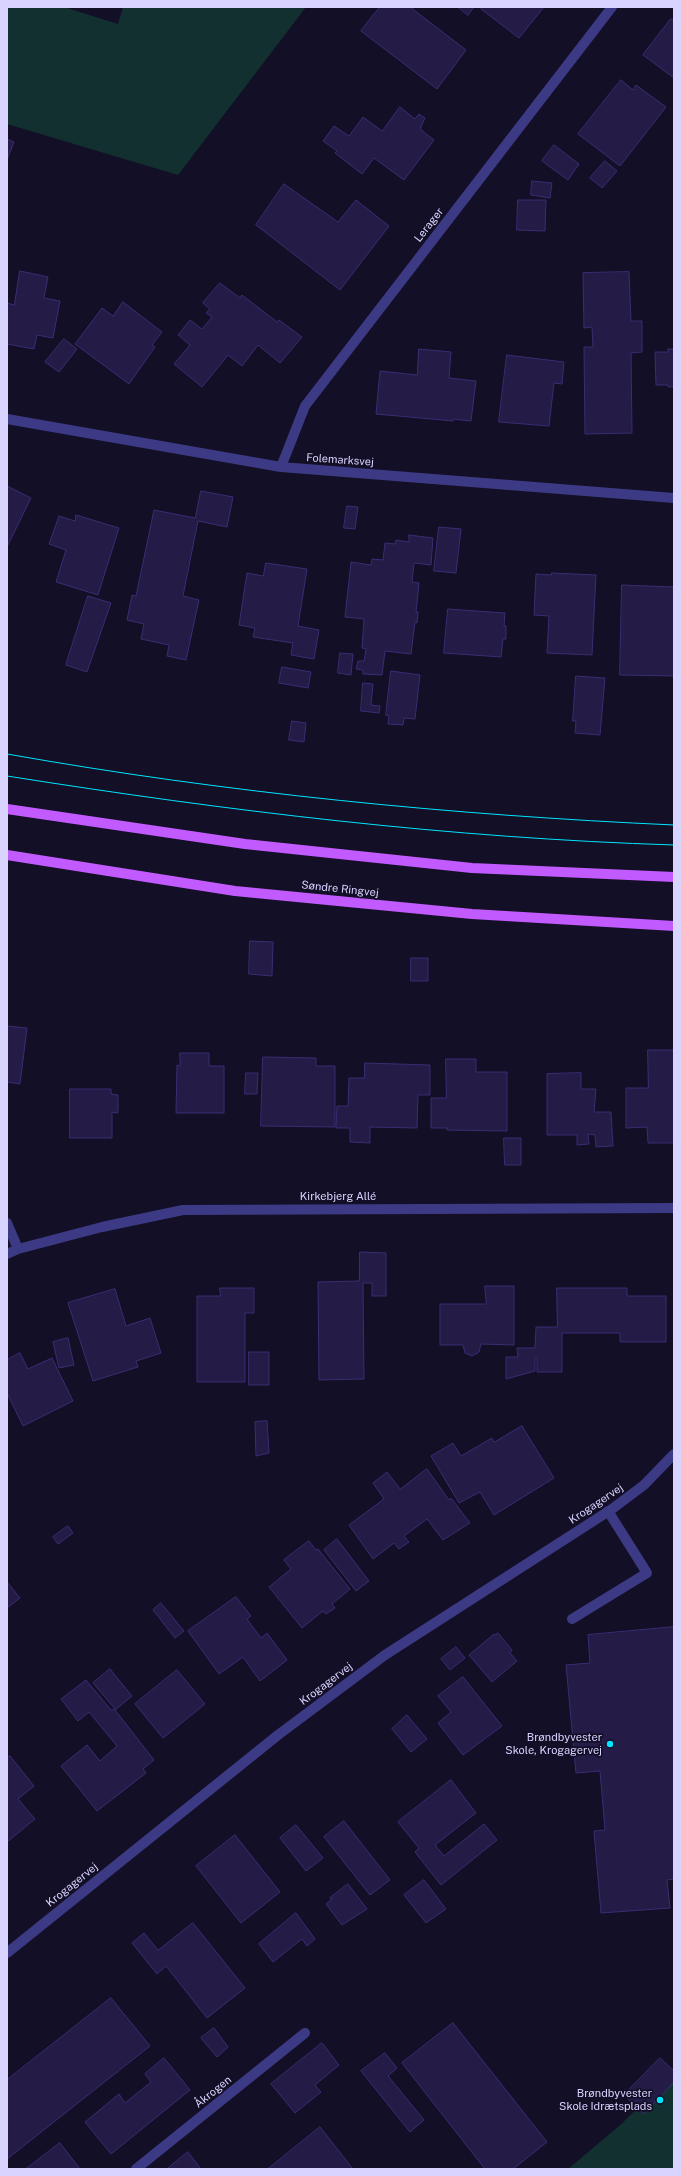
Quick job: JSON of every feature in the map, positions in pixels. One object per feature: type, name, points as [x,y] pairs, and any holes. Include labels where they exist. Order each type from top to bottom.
[{"type":"main road","points":[[7,809],[245,844],[457,866],[674,877]]},
{"type":"main road","name":"Søndre Ringvej","points":[[7,855],[235,891],[472,914],[674,926]]},
{"type":"street","name":"Lerager","points":[[281,467],[305,406],[612,7]]},
{"type":"street","name":"Folemarksvej","points":[[7,419],[281,467],[674,498]]},
{"type":"street","name":"Kirkebjerg Allé","points":[[7,1254],[18,1249],[102,1227],[183,1210],[674,1208]]},
{"type":"street","points":[[7,1223],[18,1249]]},
{"type":"street","name":"Krogagervej","points":[[7,1953],[273,1739],[385,1655],[608,1511],[644,1485],[674,1454]]},
{"type":"street","points":[[572,1619],[647,1573],[608,1511]]},
{"type":"street","name":"Åkrogen","points":[[136,2169],[305,2033]]},
{"type":"green space","points":[[7,7],[64,7],[118,24],[123,7],[306,7],[178,175],[7,124]]},
{"type":"green space","name":"Brøndbyvester Skole Idrætsplads","points":[[674,2073],[674,2169],[568,2169],[619,2126]]},
{"type":"building","points":[[380,7],[410,7],[466,50],[437,89],[361,31]]},
{"type":"building","points":[[458,7],[474,7],[468,15]]},
{"type":"building","points":[[483,7],[544,7],[519,38],[481,9]]},
{"type":"building","points":[[671,19],[674,21],[674,78],[643,55]]},
{"type":"building","points":[[621,80],[633,90],[636,85],[666,107],[620,166],[578,134]]},
{"type":"building","points":[[400,107],[415,119],[419,114],[425,118],[420,129],[434,140],[404,180],[374,158],[362,174],[335,153],[337,151],[323,141],[334,126],[349,136],[363,117],[382,131]]},
{"type":"building","points":[[7,139],[14,142],[7,160]]},
{"type":"building","points":[[554,145],[579,164],[568,180],[542,161]]},
{"type":"building","points":[[605,161],[617,171],[602,188],[590,178]]},
{"type":"building","points":[[532,181],[552,183],[550,198],[531,195]]},
{"type":"building","points":[[284,184],[338,222],[356,200],[389,226],[340,290],[256,225]]},
{"type":"building","points":[[518,200],[546,200],[545,231],[517,230]]},
{"type":"building","points":[[20,271],[48,277],[44,298],[60,301],[53,338],[37,335],[34,349],[7,344],[7,303],[14,305]]},
{"type":"building","points":[[629,272],[631,321],[642,321],[642,352],[631,353],[632,433],[585,434],[584,347],[593,347],[592,327],[584,328],[583,273]]},
{"type":"building","points":[[220,283],[240,298],[242,295],[277,322],[279,320],[302,337],[280,363],[258,345],[242,366],[228,355],[202,387],[174,364],[190,345],[178,335],[190,320],[202,329],[212,317],[206,313],[210,309],[203,303]]},
{"type":"building","points":[[123,302],[162,332],[152,345],[155,347],[129,384],[75,344],[102,308],[113,316]]},
{"type":"building","points":[[64,339],[77,349],[59,372],[45,362]]},
{"type":"building","points":[[419,349],[451,352],[449,378],[476,381],[471,421],[453,419],[453,421],[376,414],[380,371],[417,375]]},
{"type":"building","points":[[668,349],[674,349],[674,387],[668,387],[668,385],[656,385],[655,352],[668,352]]},
{"type":"building","points":[[507,355],[564,362],[562,384],[554,383],[549,426],[499,422]]},
{"type":"building","points":[[7,486],[31,498],[7,547]]},
{"type":"building","points":[[201,491],[233,497],[227,527],[198,521],[183,596],[199,600],[186,660],[167,656],[169,645],[141,639],[144,624],[127,620],[132,595],[136,596],[154,510],[195,518]]},
{"type":"building","points":[[347,506],[358,507],[355,529],[344,528]]},
{"type":"building","points":[[76,515],[119,528],[98,595],[56,582],[66,550],[49,544],[59,516],[75,521]]},
{"type":"building","points":[[439,527],[461,529],[456,573],[434,571]]},
{"type":"building","points":[[409,535],[433,538],[431,565],[414,563],[412,582],[419,583],[416,612],[418,612],[417,623],[415,622],[411,654],[385,651],[382,675],[363,674],[363,670],[356,669],[358,661],[364,661],[366,649],[362,648],[364,619],[345,617],[351,562],[371,565],[372,559],[383,560],[385,543],[395,544],[396,540],[409,542]]},
{"type":"building","points":[[266,563],[307,569],[298,626],[319,630],[314,659],[291,655],[293,643],[253,637],[255,628],[239,625],[247,573],[263,576]]},
{"type":"building","points":[[552,573],[596,575],[592,655],[547,653],[549,616],[534,615],[536,574],[551,575]]},
{"type":"building","points":[[622,585],[674,587],[674,676],[620,675]]},
{"type":"building","points":[[88,596],[111,603],[87,672],[66,665]]},
{"type":"building","points":[[448,609],[505,613],[504,626],[506,626],[506,639],[503,639],[501,657],[444,653]]},
{"type":"building","points":[[340,653],[353,654],[351,675],[338,673]]},
{"type":"building","points":[[282,667],[311,672],[308,688],[279,683]]},
{"type":"building","points":[[391,671],[420,675],[415,719],[404,718],[403,725],[388,724],[389,716],[386,715]]},
{"type":"building","points":[[576,676],[605,678],[600,735],[575,733],[576,721],[573,721]]},
{"type":"building","points":[[363,683],[373,684],[371,705],[380,706],[379,713],[361,711]]},
{"type":"building","points":[[292,721],[306,723],[304,742],[289,740]]},
{"type":"building","points":[[250,941],[273,942],[272,976],[249,974]]},
{"type":"building","points":[[411,958],[428,958],[428,981],[411,981]]},
{"type":"building","points":[[7,1026],[27,1028],[20,1084],[7,1082]]},
{"type":"building","points":[[648,1050],[674,1050],[674,1143],[648,1143],[647,1127],[626,1128],[626,1088],[648,1088]]},
{"type":"building","points":[[180,1053],[209,1053],[209,1066],[224,1066],[224,1113],[176,1113],[177,1065],[180,1066]]},
{"type":"building","points":[[263,1057],[316,1058],[316,1066],[335,1066],[335,1127],[261,1126]]},
{"type":"building","points":[[446,1059],[476,1059],[476,1072],[507,1072],[507,1131],[447,1130],[447,1128],[431,1128],[431,1098],[446,1098]]},
{"type":"building","points":[[365,1063],[430,1065],[430,1095],[418,1095],[417,1128],[370,1127],[370,1143],[350,1142],[350,1128],[336,1128],[337,1106],[348,1106],[349,1078],[364,1078]]},
{"type":"building","points":[[246,1073],[258,1073],[257,1094],[245,1094]]},
{"type":"building","points":[[581,1073],[581,1089],[596,1089],[594,1112],[611,1112],[613,1146],[596,1147],[595,1135],[588,1134],[589,1144],[577,1145],[577,1135],[547,1135],[547,1074]]},
{"type":"building","points":[[70,1089],[111,1089],[111,1094],[118,1095],[118,1113],[112,1112],[112,1138],[70,1138]]},
{"type":"building","points":[[504,1138],[521,1138],[521,1165],[505,1165]]},
{"type":"building","points":[[360,1252],[386,1253],[386,1296],[372,1296],[372,1283],[363,1283],[364,1379],[319,1380],[318,1282],[359,1281]]},
{"type":"building","points":[[485,1286],[514,1286],[514,1345],[481,1344],[479,1352],[472,1356],[465,1353],[463,1345],[440,1345],[440,1304],[486,1304]]},
{"type":"building","points":[[220,1288],[254,1288],[254,1313],[245,1313],[245,1382],[197,1382],[197,1296],[220,1296]]},
{"type":"building","points":[[557,1288],[627,1288],[627,1296],[666,1296],[666,1342],[620,1342],[620,1333],[562,1333],[562,1372],[537,1372],[537,1357],[535,1357],[535,1371],[506,1379],[506,1357],[518,1357],[517,1348],[535,1348],[536,1327],[557,1327]]},
{"type":"building","points":[[115,1289],[126,1326],[150,1318],[161,1353],[136,1361],[138,1367],[93,1381],[68,1303]]},
{"type":"building","points":[[68,1338],[74,1365],[59,1368],[53,1342]]},
{"type":"building","points":[[249,1352],[269,1352],[269,1385],[249,1385]]},
{"type":"building","points":[[20,1353],[28,1369],[52,1358],[73,1401],[23,1426],[7,1393],[7,1360]]},
{"type":"building","points":[[267,1421],[269,1453],[256,1456],[255,1422]]},
{"type":"building","points":[[522,1426],[554,1478],[494,1515],[480,1492],[459,1503],[431,1456],[453,1443],[461,1456],[492,1438],[494,1442]]},
{"type":"building","points":[[427,1469],[449,1500],[451,1498],[470,1523],[443,1540],[427,1519],[404,1536],[409,1542],[399,1549],[394,1543],[373,1559],[349,1525],[384,1499],[373,1483],[387,1472],[400,1489]]},
{"type":"building","points":[[68,1526],[73,1533],[58,1544],[53,1537]]},
{"type":"building","points":[[337,1539],[369,1581],[356,1591],[324,1550]]},
{"type":"building","points":[[309,1541],[316,1550],[318,1549],[350,1589],[332,1604],[335,1608],[326,1614],[323,1611],[302,1628],[269,1587],[291,1569],[284,1560]]},
{"type":"building","points":[[7,1582],[20,1598],[7,1608]]},
{"type":"building","points":[[236,1597],[251,1616],[247,1619],[261,1638],[267,1633],[287,1660],[260,1681],[243,1657],[219,1674],[188,1631]]},
{"type":"building","points":[[161,1603],[184,1631],[175,1638],[153,1610]]},
{"type":"building","points":[[674,1627],[674,1879],[667,1880],[670,1908],[601,1913],[594,1831],[605,1830],[600,1771],[576,1773],[566,1665],[590,1663],[588,1635]]},
{"type":"building","points":[[498,1633],[512,1650],[510,1653],[517,1661],[492,1682],[469,1655],[494,1634],[495,1635]]},
{"type":"building","points":[[456,1647],[465,1658],[450,1670],[441,1659]]},
{"type":"building","points":[[110,1669],[132,1696],[115,1710],[154,1760],[143,1769],[146,1773],[97,1811],[61,1766],[87,1745],[100,1761],[117,1746],[89,1712],[78,1721],[61,1699],[86,1680],[111,1710],[115,1709],[93,1683]]},
{"type":"building","points":[[177,1670],[205,1704],[163,1738],[135,1704]]},
{"type":"building","points":[[463,1677],[502,1726],[463,1755],[438,1723],[451,1712],[438,1696]]},
{"type":"building","points":[[407,1715],[427,1739],[411,1752],[392,1729]]},
{"type":"building","points":[[10,1756],[34,1786],[18,1799],[35,1819],[7,1842],[7,1758]]},
{"type":"building","points":[[451,1780],[476,1813],[435,1845],[444,1856],[484,1824],[497,1840],[441,1885],[415,1852],[419,1848],[398,1822]]},
{"type":"building","points":[[344,1821],[390,1880],[370,1895],[324,1837]]},
{"type":"building","points":[[296,1825],[323,1858],[306,1871],[280,1838]]},
{"type":"building","points":[[235,1835],[280,1892],[241,1923],[196,1866]]},
{"type":"building","points":[[424,1880],[446,1909],[426,1923],[404,1895]]},
{"type":"building","points":[[348,1884],[367,1909],[342,1925],[326,1904],[332,1899],[330,1898]]},
{"type":"building","points":[[296,1913],[315,1939],[307,1946],[302,1939],[273,1962],[259,1944]]},
{"type":"building","points":[[193,1923],[245,1988],[207,2018],[166,1966],[157,1974],[132,1943],[144,1933],[158,1950]]},
{"type":"building","points":[[111,1998],[150,2046],[7,2159],[7,2080]]},
{"type":"building","points":[[453,2023],[547,2142],[513,2169],[485,2169],[402,2063]]},
{"type":"building","points":[[214,2028],[228,2047],[217,2057],[201,2038]]},
{"type":"building","points":[[322,2043],[339,2065],[315,2085],[321,2092],[295,2113],[271,2084]]},
{"type":"building","points":[[385,2053],[397,2068],[388,2076],[424,2120],[410,2132],[361,2071]]},
{"type":"building","points":[[164,2058],[190,2090],[111,2154],[85,2122],[119,2094],[125,2103],[151,2082],[145,2074]]},
{"type":"building","points":[[660,2058],[674,2071],[674,2082],[644,2114],[624,2095]]},
{"type":"building","points":[[320,2127],[353,2169],[268,2169]]},
{"type":"building","points":[[60,2143],[80,2169],[26,2169]]},
{"type":"building","points":[[188,2152],[201,2169],[167,2169]]},
{"type":"tram line","points":[[7,754],[173,780],[339,800],[507,815],[674,825]]},
{"type":"tram line","points":[[7,776],[173,801],[339,821],[506,836],[674,845]]},
{"type":"place","name":"Brøndbyvester Skole, Krogagervej","points":[[610,1744]]},
{"type":"place","name":"Brøndbyvester Skole Idrætsplads","points":[[660,2100]]}]
